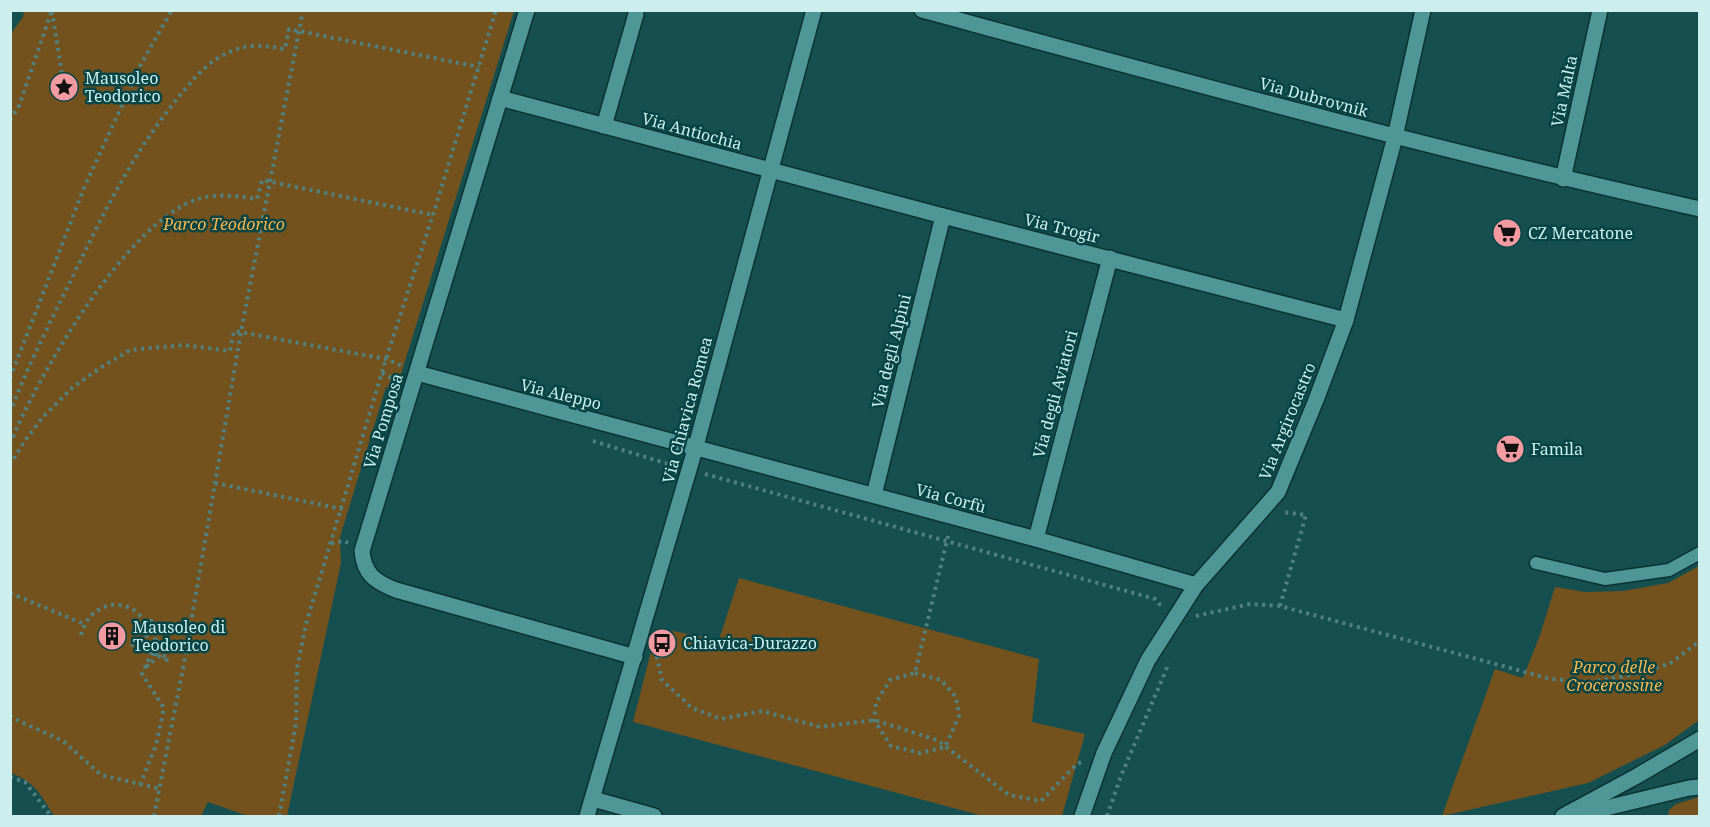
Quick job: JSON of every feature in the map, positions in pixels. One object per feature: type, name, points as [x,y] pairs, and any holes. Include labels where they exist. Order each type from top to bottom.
[{"type":"street","name":"Via Pomposa","points":[[527,10],[362,551],[363,564],[372,577],[388,587],[432,602],[635,657]]},
{"type":"street","name":"Via Chiavica Romea","points":[[587,816],[696,446],[814,10]]},
{"type":"street","name":"Via Dubrovnik","points":[[922,10],[1395,137],[1563,179],[1700,209]]},
{"type":"street","name":"Via Argirocastro","points":[[1082,816],[1104,753],[1148,660],[1178,610],[1196,585],[1278,492],[1346,320],[1395,137],[1423,10]]},
{"type":"street","name":"Via Malta","points":[[1563,179],[1600,10]]},
{"type":"street","points":[[604,126],[636,14]]},
{"type":"street","name":"Via Antiochia","points":[[500,98],[770,171]]},
{"type":"street","name":"Via Trogir","points":[[770,171],[1346,320]]},
{"type":"street","name":"Via degli Alpini","points":[[874,495],[943,216]]},
{"type":"street","name":"Via degli Aviatori","points":[[1036,539],[1110,258]]},
{"type":"street","name":"Via Aleppo","points":[[417,373],[497,396],[696,446]]},
{"type":"street","name":"Via Corfù","points":[[696,446],[1196,585]]},
{"type":"street","points":[[1563,816],[1700,739]]},
{"type":"street","points":[[1604,813],[1614,788]]},
{"type":"street","points":[[1572,816],[1604,813],[1689,788],[1700,788]]},
{"type":"street","points":[[593,799],[654,816]]},
{"type":"street","name":"Via Argirocastro","points":[[1088,800],[1089,816]]},
{"type":"lane","points":[[1536,563],[1605,579],[1669,570],[1700,553]]},
{"type":"path","points":[[52,10],[64,87]]},
{"type":"path","points":[[10,120],[19,106],[52,10]]},
{"type":"path","points":[[10,378],[84,188],[141,64],[172,10]]},
{"type":"path","points":[[154,816],[161,789],[241,332],[303,10]]},
{"type":"path","points":[[279,816],[296,724],[297,668],[306,624],[386,359],[496,10]]},
{"type":"path","points":[[10,413],[48,326],[100,221],[135,157],[167,111],[204,68],[216,59],[250,46],[262,45],[285,49],[289,30],[479,67]]},
{"type":"path","points":[[10,444],[63,343],[97,293],[129,250],[160,222],[184,205],[216,195],[257,199],[261,180],[433,215]]},
{"type":"path","points":[[10,465],[43,417],[73,387],[130,350],[184,345],[230,351],[234,331],[386,359],[417,373]]},
{"type":"path","points":[[382,373],[402,382]]},
{"type":"path","points":[[590,440],[689,470],[1155,599],[1159,604]]},
{"type":"path","points":[[215,483],[342,509]]},
{"type":"path","points":[[1276,512],[1306,515],[1280,606]]},
{"type":"path","points":[[915,673],[952,517]]},
{"type":"path","points":[[10,593],[84,624]]},
{"type":"path","points":[[81,635],[89,615],[107,605],[118,604],[128,607],[144,621],[148,631],[146,641]]},
{"type":"path","points":[[1199,617],[1250,604],[1280,606],[1551,679],[1590,682],[1626,676],[1669,664],[1700,641]]},
{"type":"path","points":[[1192,625],[1199,617],[1201,609]]},
{"type":"path","points":[[144,621],[156,621],[157,641],[160,645],[151,665],[146,666]]},
{"type":"path","points":[[642,632],[653,644],[662,680],[692,708],[721,719],[762,711],[820,727],[874,720],[937,740],[1009,795],[1041,801],[1077,764],[1104,753]]},
{"type":"path","points":[[140,785],[156,745],[164,708],[142,674],[157,641]]},
{"type":"path","points":[[132,644],[156,654]]},
{"type":"path","points":[[1107,816],[1121,776],[1171,658]]},
{"type":"path","points":[[915,673],[942,680],[956,697],[959,716],[945,747],[920,753],[891,746],[874,720],[876,703],[890,680],[915,673]]},
{"type":"path","points":[[10,715],[13,720],[63,741],[101,775],[161,789]]},
{"type":"path","points":[[10,777],[25,782],[51,816]]},
{"type":"green space","name":"Parco Teodorico","points":[[24,11],[514,11],[396,390],[386,387],[340,537],[341,563],[287,816],[248,816],[208,802],[201,816],[54,816],[32,785],[11,773],[10,35],[23,17]]},
{"type":"green space","name":"Parco delle Crocerossine","points":[[1699,566],[1699,720],[1665,745],[1588,783],[1442,816],[1495,669],[1523,678],[1555,587],[1585,592],[1623,591],[1668,583]]},
{"type":"green space","points":[[739,578],[1039,659],[1032,722],[1085,734],[1062,816],[983,816],[633,722],[657,628],[719,640]]},
{"type":"green space","points":[[1699,797],[1699,816],[1668,816],[1669,810],[1676,804]]},
{"type":"place","name":"Mausoleo Teodorico","points":[[64,87]]},
{"type":"place","name":"CZ Mercatone","points":[[1507,233]]},
{"type":"place","name":"Famila","points":[[1510,449]]},
{"type":"place","name":"Mausoleo di Teodorico","points":[[112,636]]},
{"type":"place","name":"Chiavica-Durazzo","points":[[662,643]]}]
